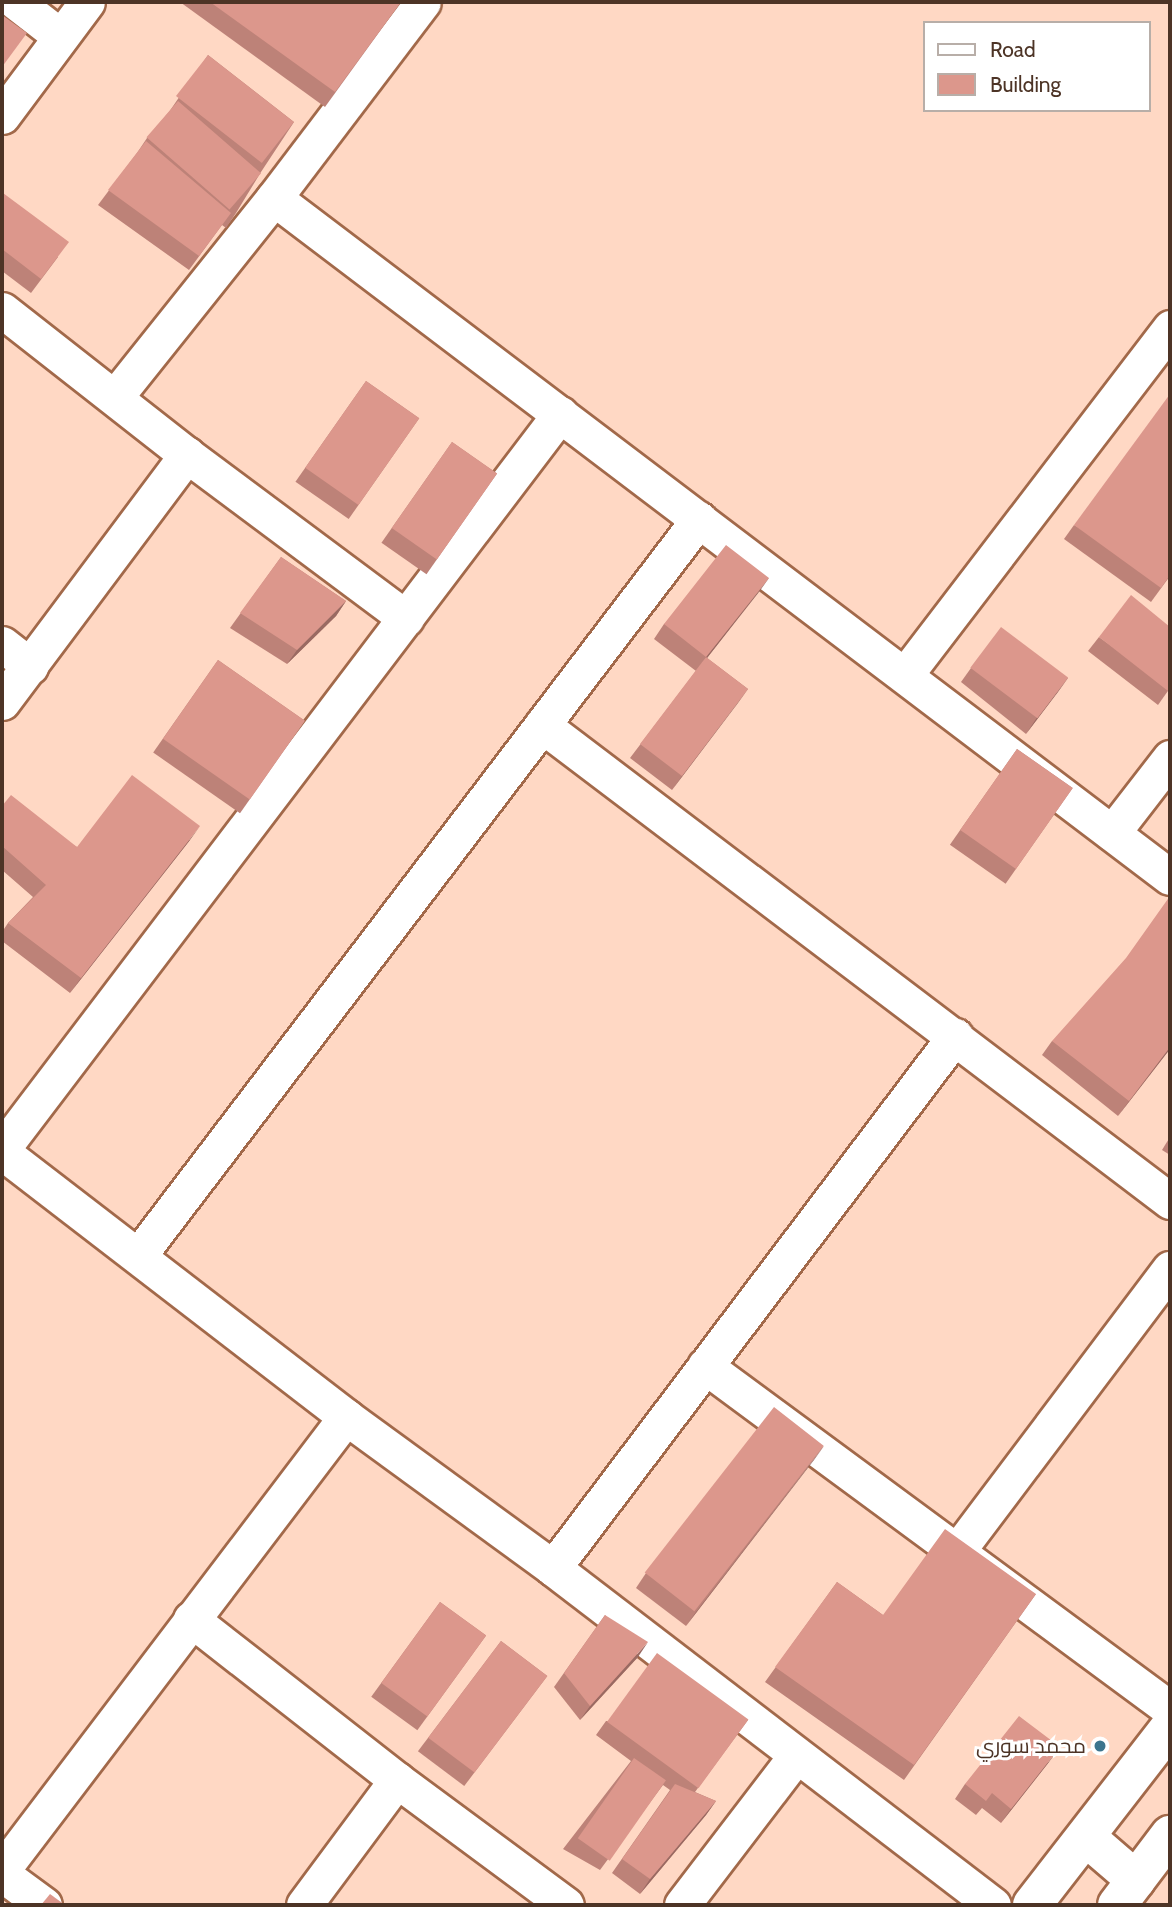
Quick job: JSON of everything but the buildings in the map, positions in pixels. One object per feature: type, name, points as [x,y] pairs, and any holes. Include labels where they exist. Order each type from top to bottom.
[{"type":"street","points":[[16,2],[60,36]]},
{"type":"street","points":[[2,116],[87,2]]},
{"type":"street","points":[[115,397],[274,198],[423,2]]},
{"type":"street","points":[[274,198],[1170,877]]},
{"type":"street","points":[[2,310],[187,455],[405,618]]},
{"type":"street","points":[[905,675],[1170,328]]},
{"type":"street","points":[[560,414],[2,1151],[346,1417],[553,1568],[993,1905]]},
{"type":"street","points":[[2,702],[187,455]]},
{"type":"street","points":[[138,1256],[699,519]]},
{"type":"street","points":[[2,644],[30,666]]},
{"type":"street","points":[[542,725],[1170,1201]]},
{"type":"street","points":[[1112,833],[1170,758]]},
{"type":"street","points":[[553,1568],[955,1036]]},
{"type":"street","points":[[958,1550],[1170,1269]]},
{"type":"street","points":[[705,1366],[958,1550],[1170,1709]]},
{"type":"street","points":[[44,1905],[2,1872],[346,1417]]},
{"type":"street","points":[[191,1619],[397,1780],[566,1905]]},
{"type":"street","points":[[1032,1905],[1170,1727]]},
{"type":"street","points":[[682,1905],[796,1756]]},
{"type":"street","points":[[304,1905],[397,1780]]},
{"type":"street","points":[[1086,1837],[1127,1893],[1170,1835]]},
{"type":"place","name":"محمد سوري","points":[[1100,1746]]}]
